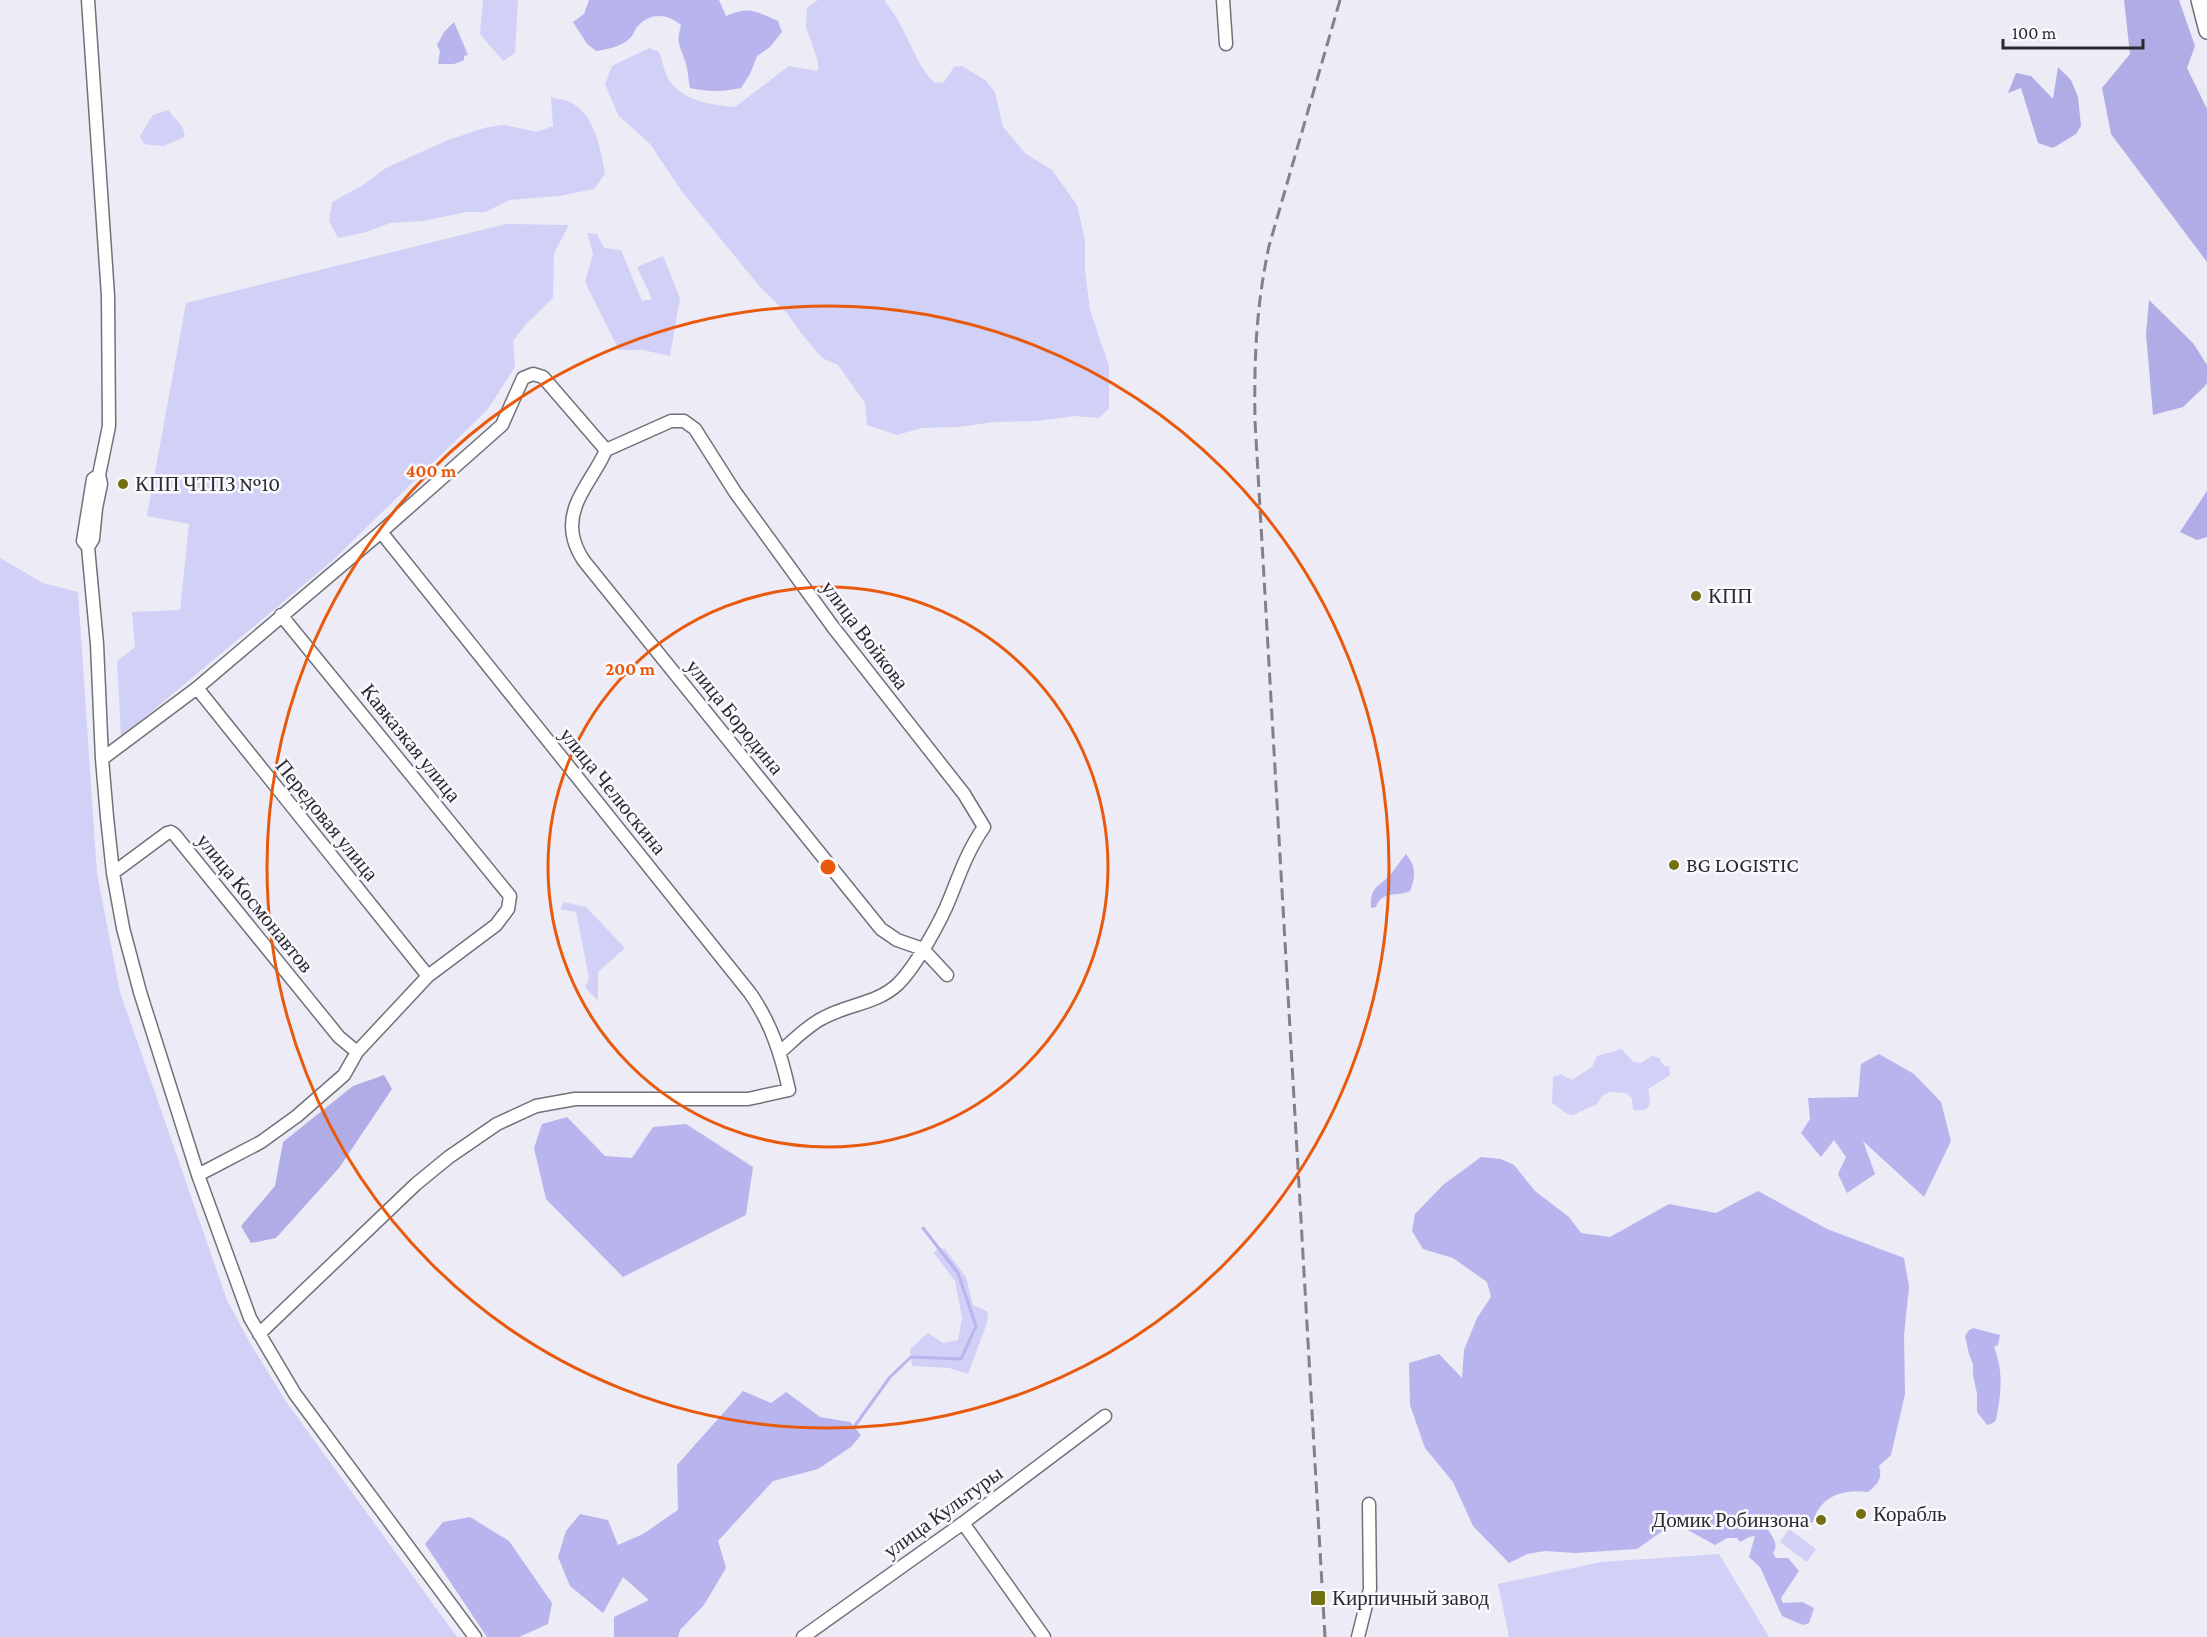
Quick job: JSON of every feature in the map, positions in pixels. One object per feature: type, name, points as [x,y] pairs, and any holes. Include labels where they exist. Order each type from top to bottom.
[{"type":"main road","points":[[2199,0],[2207,31]]},
{"type":"street","points":[[88,0],[108,296],[109,426],[99,475],[101,484],[83,541],[88,547],[97,644],[102,759],[113,873],[123,928],[140,992],[198,1175],[250,1318],[295,1394],[475,1637]]},
{"type":"street","points":[[1223,0],[1226,45]]},
{"type":"street","points":[[102,759],[196,688],[381,532],[502,425],[523,378],[533,374],[543,377],[606,450]]},
{"type":"street","name":"улица Войкова","points":[[606,450],[671,421],[684,421],[695,429],[735,492],[833,627],[964,794],[984,827],[963,862],[949,900],[922,949]]},
{"type":"street","name":"улица Бородина","points":[[606,450],[599,467],[581,491],[572,518],[574,540],[584,561],[880,929],[897,940],[922,949],[947,975]]},
{"type":"street","name":"улица Челюскина","points":[[259,1334],[416,1184],[449,1157],[497,1124],[536,1106],[575,1099],[748,1100],[789,1090],[780,1052],[770,1026],[750,993],[381,532]]},
{"type":"street","name":"Кавказкая улица","points":[[281,615],[510,896],[508,909],[496,925],[428,976]]},
{"type":"street","name":"Передовая улица","points":[[196,688],[428,976]]},
{"type":"street","name":"улица Космонавтов","points":[[113,873],[167,833],[175,834],[339,1037],[357,1052]]},
{"type":"street","points":[[780,1052],[825,1017],[886,994],[912,969],[922,949]]},
{"type":"street","points":[[198,1175],[261,1142],[297,1116],[344,1075],[357,1052],[428,976]]},
{"type":"street","name":"улица Культуры","points":[[803,1637],[963,1523],[1105,1416]]},
{"type":"street","points":[[1358,1637],[1370,1589],[1369,1504]]},
{"type":"street","points":[[963,1523],[1044,1637]]},
{"type":"shaded area","points":[[483,0],[518,0],[515,53],[503,61],[480,34]]},
{"type":"shaded area","points":[[589,0],[719,0],[726,16],[741,11],[758,12],[778,21],[782,32],[770,47],[757,56],[741,88],[716,91],[690,88],[686,65],[679,45],[681,25],[665,17],[654,16],[638,26],[631,37],[623,43],[596,51],[587,44],[573,22],[584,14]]},
{"type":"shaded area","points":[[818,0],[884,0],[930,78],[935,83],[944,82],[954,67],[962,66],[985,80],[995,92],[1003,127],[1026,154],[1052,170],[1077,205],[1085,240],[1085,271],[1090,310],[1109,366],[1109,408],[1099,418],[1075,416],[1037,421],[922,428],[897,435],[867,425],[865,403],[838,365],[822,358],[787,313],[761,288],[683,193],[650,144],[618,115],[605,84],[612,66],[649,48],[659,52],[667,77],[682,93],[698,101],[717,105],[735,107],[789,66],[818,71],[818,62],[806,27],[807,8]]},
{"type":"shaded area","points":[[2124,0],[2179,0],[2195,46],[2187,68],[2207,109],[2207,262],[2111,134],[2102,88],[2130,54]]},
{"type":"shaded area","points":[[454,22],[468,55],[464,56],[464,60],[454,64],[438,64],[440,51],[437,45],[444,32]]},
{"type":"shaded area","points":[[2058,67],[2071,80],[2078,97],[2081,126],[2076,134],[2053,148],[2038,143],[2021,88],[2008,93],[2016,73],[2031,76],[2053,99]]},
{"type":"shaded area","points":[[551,97],[570,102],[579,108],[591,124],[599,143],[605,174],[594,189],[559,196],[510,200],[485,212],[467,212],[422,221],[390,223],[366,232],[338,238],[329,221],[332,202],[363,185],[386,168],[448,140],[488,127],[504,125],[537,132],[553,126]]},
{"type":"shaded area","points":[[168,110],[183,128],[185,137],[163,146],[144,144],[140,136],[153,115]]},
{"type":"shaded area","points":[[506,224],[569,225],[554,253],[553,298],[525,325],[513,341],[515,367],[488,409],[331,562],[121,737],[117,661],[135,647],[132,612],[180,610],[189,524],[147,516],[186,303]]},
{"type":"shaded area","points":[[587,233],[597,234],[604,248],[621,250],[642,301],[652,299],[637,267],[663,256],[680,298],[670,356],[643,350],[619,350],[585,282],[593,254]]},
{"type":"shaded area","points":[[2149,300],[2193,343],[2207,365],[2207,383],[2183,407],[2153,415],[2146,334]]},
{"type":"shaded area","points":[[2207,491],[2207,537],[2197,540],[2180,532]]},
{"type":"shaded area","points":[[0,558],[43,583],[78,592],[97,874],[120,992],[227,1300],[287,1403],[457,1637],[0,1637]]},
{"type":"shaded area","points":[[1406,854],[1414,871],[1410,891],[1386,896],[1376,907],[1371,908],[1373,891],[1390,875]]},
{"type":"shaded area","points":[[564,902],[586,907],[625,948],[598,972],[598,1001],[585,987],[589,978],[576,912],[560,909]]},
{"type":"shaded area","points":[[1622,1049],[1633,1062],[1641,1063],[1652,1056],[1659,1058],[1664,1066],[1669,1066],[1670,1075],[1648,1089],[1650,1103],[1647,1108],[1633,1110],[1632,1098],[1626,1093],[1609,1092],[1602,1096],[1597,1104],[1573,1115],[1569,1115],[1552,1103],[1553,1077],[1561,1074],[1572,1080],[1592,1067],[1597,1056]]},
{"type":"shaded area","points":[[1879,1054],[1914,1074],[1941,1102],[1951,1141],[1924,1197],[1863,1141],[1875,1174],[1847,1193],[1838,1174],[1846,1157],[1834,1140],[1821,1157],[1801,1133],[1810,1119],[1808,1098],[1858,1097],[1861,1064]]},
{"type":"shaded area","points":[[384,1075],[392,1089],[339,1168],[276,1238],[251,1243],[241,1226],[275,1186],[283,1142],[353,1086]]},
{"type":"shaded area","points":[[567,1117],[605,1156],[632,1158],[653,1127],[686,1124],[753,1167],[746,1215],[623,1277],[546,1199],[534,1148],[542,1124]]},
{"type":"shaded area","points":[[1481,1157],[1501,1159],[1514,1165],[1535,1191],[1569,1217],[1581,1233],[1610,1237],[1669,1204],[1716,1213],[1758,1191],[1827,1229],[1904,1258],[1909,1287],[1904,1335],[1905,1394],[1891,1455],[1879,1466],[1878,1481],[1868,1492],[1841,1493],[1827,1500],[1816,1513],[1813,1522],[1797,1525],[1788,1519],[1772,1525],[1768,1530],[1775,1541],[1773,1553],[1776,1558],[1788,1558],[1799,1571],[1781,1598],[1783,1603],[1802,1602],[1814,1608],[1809,1623],[1803,1625],[1782,1616],[1760,1567],[1749,1557],[1755,1536],[1740,1542],[1737,1538],[1727,1538],[1715,1545],[1684,1528],[1668,1527],[1637,1549],[1575,1553],[1545,1551],[1527,1554],[1509,1563],[1473,1526],[1453,1482],[1425,1448],[1410,1405],[1409,1363],[1439,1354],[1462,1378],[1464,1350],[1477,1318],[1491,1297],[1487,1282],[1453,1258],[1423,1249],[1412,1231],[1415,1214],[1443,1185]]},
{"type":"shaded area","points":[[938,1248],[945,1249],[966,1277],[973,1305],[988,1312],[987,1323],[968,1374],[949,1368],[912,1366],[910,1349],[928,1333],[943,1343],[958,1340],[962,1318],[955,1281],[934,1253]]},
{"type":"shaded area","points":[[1973,1328],[2000,1335],[1998,1345],[1994,1347],[2001,1384],[1999,1401],[1996,1420],[1987,1425],[1977,1412],[1973,1364],[1965,1336]]},
{"type":"shaded area","points":[[743,1391],[771,1403],[786,1392],[820,1417],[850,1422],[861,1435],[851,1447],[818,1469],[773,1481],[718,1541],[726,1568],[704,1605],[680,1630],[678,1637],[614,1637],[614,1617],[649,1600],[623,1577],[603,1613],[570,1586],[558,1557],[566,1531],[580,1514],[608,1520],[618,1545],[643,1534],[678,1510],[677,1465]]},
{"type":"shaded area","points":[[470,1517],[509,1541],[552,1603],[548,1624],[519,1637],[487,1637],[425,1544],[443,1522]]},
{"type":"shaded area","points":[[1789,1529],[1816,1549],[1807,1562],[1780,1542]]},
{"type":"shaded area","points":[[1719,1554],[1769,1637],[1509,1637],[1498,1584],[1601,1562]]},
{"type":"waterway","points":[[851,1427],[854,1427],[890,1377],[911,1357],[961,1359],[976,1326],[958,1273],[923,1228]]},
{"type":"railway","points":[[1325,1637],[1255,421],[1255,376],[1259,312],[1269,246],[1340,0]]},
{"type":"place","name":"КПП ЧТПЗ №10","points":[[123,484]]},
{"type":"place","name":"КПП","points":[[1696,596]]},
{"type":"place","name":"BG LOGISTIC","points":[[1674,865]]},
{"type":"place","name":"Корабль","points":[[1861,1514]]},
{"type":"place","name":"Домик Робинзона","points":[[1821,1520]]},
{"type":"place","name":"Кирпичный завод","points":[[1318,1598]]}]
